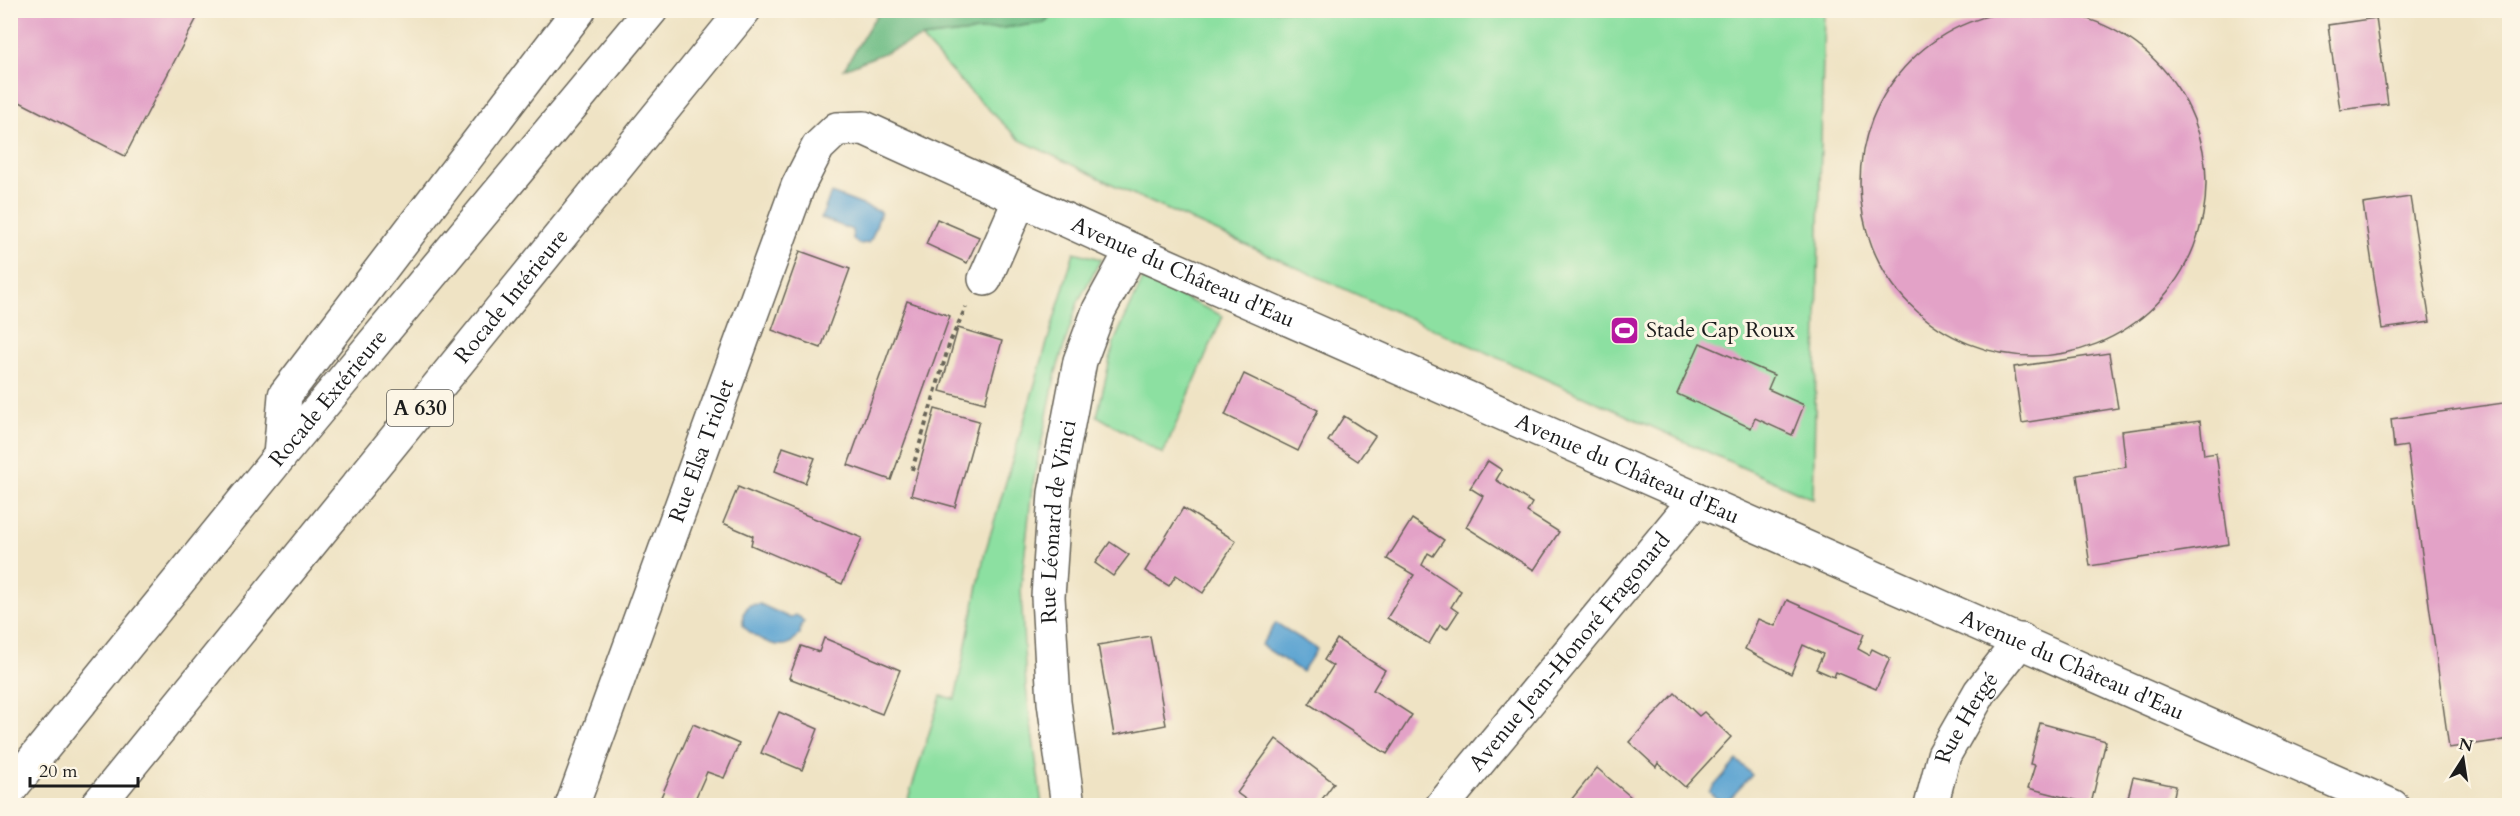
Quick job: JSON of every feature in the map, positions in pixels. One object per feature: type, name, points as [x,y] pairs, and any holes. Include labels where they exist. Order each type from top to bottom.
[{"type":"main road","points":[[280,456],[285,395],[579,10]]},
{"type":"main road","name":"Rocade Extérieure","points":[[10,789],[280,456],[651,10]]},
{"type":"main road","name":"Rocade Intérieure","points":[[97,806],[744,10]]},
{"type":"main road","name":"Avenue du Château d'Eau","points":[[864,128],[1132,250],[2021,640],[2392,806]]},
{"type":"main road","name":"Rue Elsa Triolet","points":[[572,806],[798,186],[818,147],[837,129],[864,128]]},
{"type":"main road","points":[[976,292],[1020,199]]},
{"type":"main road","name":"Rue Léonard de Vinci","points":[[1068,806],[1054,702],[1048,597],[1055,493],[1080,361],[1099,310],[1132,250]]},
{"type":"main road","name":"Avenue Jean-Honoré Fragonard","points":[[1442,806],[1696,499]]},
{"type":"main road","name":"Rue Hergé","points":[[1931,806],[1944,755],[1980,692],[2021,640]]},
{"type":"path","points":[[912,470],[950,342],[976,292]]},
{"type":"green space","points":[[882,10],[1055,11],[1044,23],[921,38],[844,69],[872,22]]},
{"type":"green space","name":"Stade Cap Roux","points":[[1055,10],[1824,11],[1813,499],[1137,196],[1020,140],[921,38],[1044,23]]},
{"type":"green space","points":[[1074,252],[1101,259],[1078,302],[1056,372],[1032,488],[1021,588],[1026,687],[1042,805],[906,805],[941,696],[955,699],[984,556]]},
{"type":"green space","points":[[1143,279],[1223,316],[1163,454],[1097,416],[1114,342]]},
{"type":"water","points":[[831,193],[881,212],[868,243],[859,244],[853,239],[852,230],[821,218]]},
{"type":"water","points":[[760,604],[790,618],[795,615],[800,617],[804,622],[801,625],[800,634],[790,643],[778,645],[753,634],[743,626],[743,614],[749,605]]},
{"type":"water","points":[[1276,623],[1317,649],[1302,672],[1261,645]]},
{"type":"water","points":[[1737,760],[1752,775],[1724,805],[1709,792]]},
{"type":"building","points":[[10,10],[201,10],[125,156],[10,97]]},
{"type":"building","points":[[2016,10],[2050,10],[2083,17],[2115,30],[2156,60],[2177,87],[2193,117],[2203,149],[2206,183],[2203,217],[2193,249],[2177,279],[2156,306],[2115,336],[2083,349],[2050,356],[2016,356],[1983,349],[1951,336],[1923,317],[1899,293],[1880,265],[1867,233],[1860,200],[1860,166],[1867,133],[1880,101],[1899,73],[1923,49],[1951,30],[1983,17]]},
{"type":"building","points":[[2376,18],[2388,104],[2340,110],[2328,25]]},
{"type":"building","points":[[2410,197],[2430,322],[2382,329],[2363,204]]},
{"type":"building","points":[[937,219],[979,237],[967,263],[926,244]]},
{"type":"building","points":[[800,251],[850,269],[821,348],[772,330]]},
{"type":"building","points":[[907,301],[950,316],[891,480],[848,465]]},
{"type":"building","points":[[958,328],[1002,341],[985,403],[940,391]]},
{"type":"building","points":[[1700,343],[1774,375],[1768,389],[1804,405],[1792,435],[1755,418],[1751,428],[1677,394]]},
{"type":"building","points":[[2109,353],[2118,408],[2022,423],[2014,367]]},
{"type":"building","points":[[1244,374],[1318,410],[1298,451],[1225,415]]},
{"type":"building","points":[[2510,402],[2510,739],[2449,748],[2407,446],[2394,448],[2391,419]]},
{"type":"building","points":[[935,409],[979,421],[955,507],[911,495]]},
{"type":"building","points":[[1344,416],[1375,436],[1358,461],[1328,441]]},
{"type":"building","points":[[2200,421],[2204,455],[2216,453],[2229,544],[2090,566],[2077,475],[2126,467],[2122,431]]},
{"type":"building","points":[[783,447],[815,458],[805,483],[775,471]]},
{"type":"building","points":[[1488,461],[1502,470],[1496,480],[1532,503],[1527,512],[1559,532],[1534,570],[1466,527],[1483,496],[1470,488]]},
{"type":"building","points":[[738,487],[862,538],[842,584],[751,545],[753,536],[723,523]]},
{"type":"building","points":[[1183,508],[1236,541],[1203,593],[1176,575],[1169,586],[1145,571]]},
{"type":"building","points":[[1412,519],[1444,540],[1433,556],[1428,553],[1422,565],[1461,591],[1451,607],[1458,612],[1447,629],[1440,625],[1429,644],[1387,618],[1414,575],[1387,559]]},
{"type":"building","points":[[1110,542],[1129,555],[1113,576],[1095,563]]},
{"type":"building","points":[[1787,600],[1864,634],[1858,649],[1869,655],[1872,649],[1890,658],[1876,689],[1836,672],[1834,677],[1816,669],[1823,654],[1803,645],[1791,674],[1745,649],[1758,619],[1775,626]]},
{"type":"building","points":[[1150,636],[1166,725],[1114,735],[1098,645]]},
{"type":"building","points":[[824,638],[900,670],[882,714],[789,678],[801,646],[819,652]]},
{"type":"building","points":[[1337,639],[1385,670],[1373,690],[1412,715],[1387,754],[1309,704],[1333,666],[1324,660]]},
{"type":"building","points":[[1675,693],[1699,716],[1704,712],[1731,737],[1685,787],[1658,763],[1656,767],[1629,742]]},
{"type":"building","points":[[779,712],[818,729],[802,770],[761,753]]},
{"type":"building","points":[[2040,723],[2106,741],[2091,804],[2028,788],[2035,765],[2030,764]]},
{"type":"building","points":[[693,724],[739,744],[724,778],[707,772],[692,806],[679,806],[661,797]]},
{"type":"building","points":[[1276,739],[1334,783],[1317,806],[1255,806],[1237,793]]},
{"type":"building","points":[[1597,768],[1631,797],[1624,806],[1566,806]]},
{"type":"building","points":[[2133,777],[2176,786],[2172,806],[2126,806]]},
{"type":"place","name":"Stade Cap Roux","points":[[1625,330]]}]
